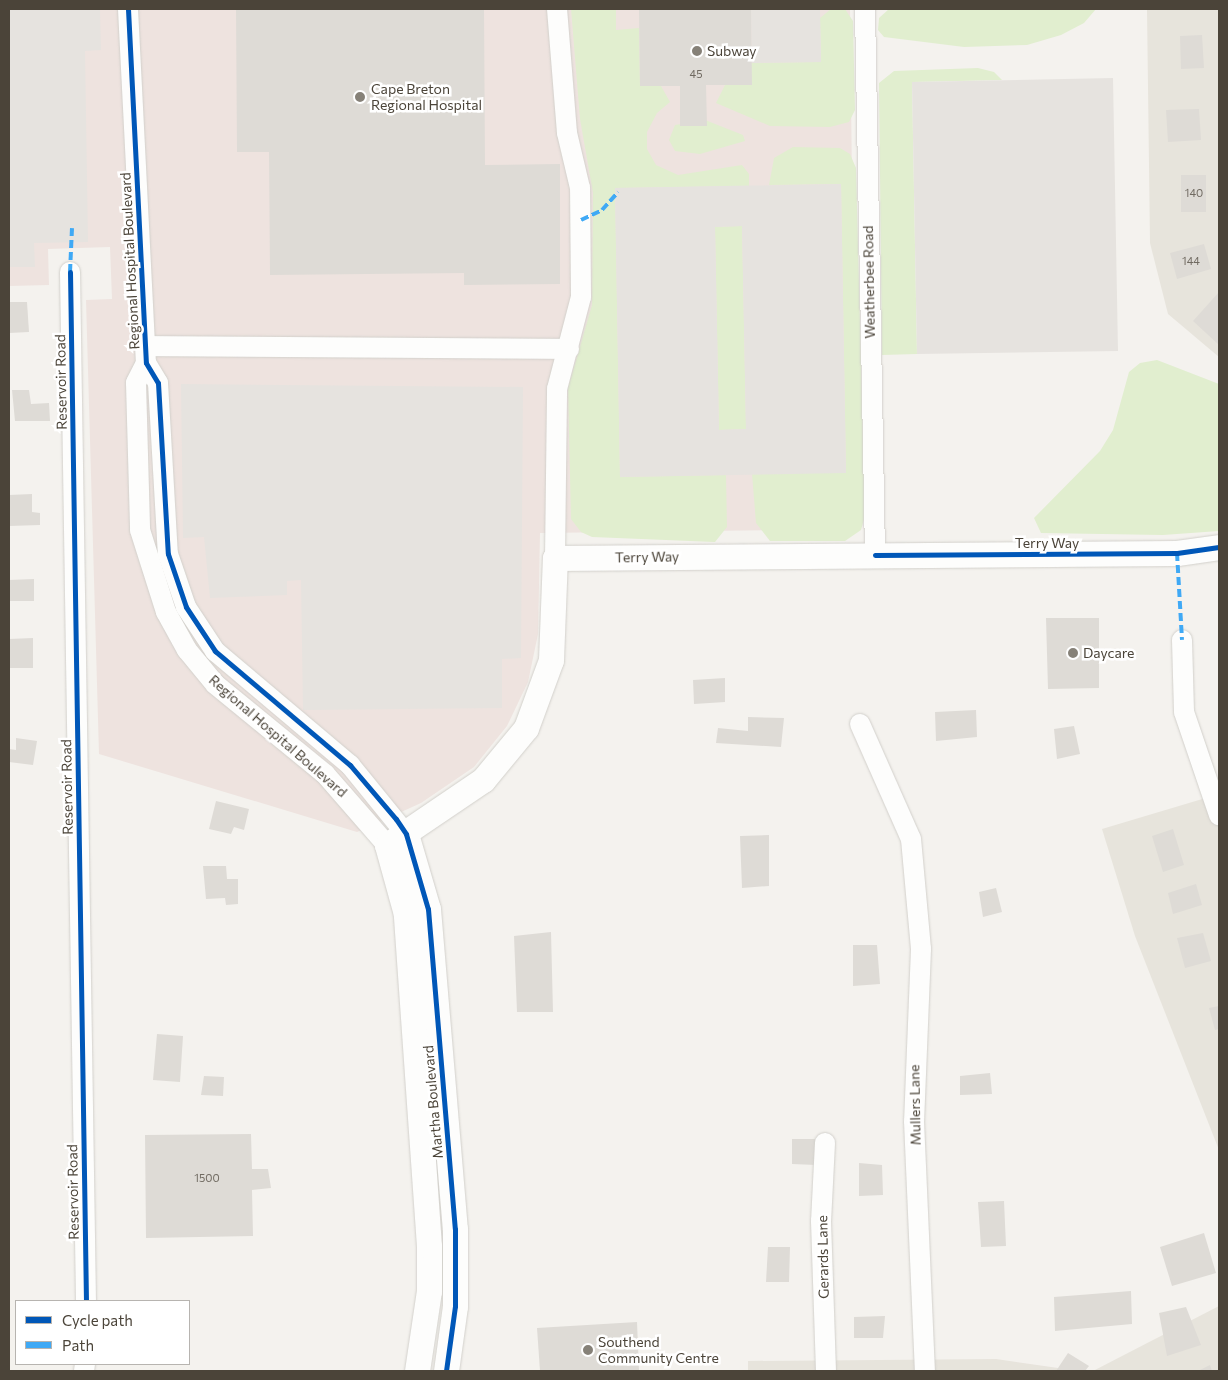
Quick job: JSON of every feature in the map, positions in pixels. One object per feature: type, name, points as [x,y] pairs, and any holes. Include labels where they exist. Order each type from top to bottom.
[{"type":"street","name":"Regional Hospital Boulevard","points":[[128,9],[146,355],[158,383],[161,492],[168,554],[186,607],[215,651],[350,765],[396,840]]},
{"type":"street","points":[[396,840],[483,780],[526,728],[551,660],[555,558],[557,389],[581,308],[581,199],[567,133],[558,9]]},
{"type":"street","name":"Weatherbee Road","points":[[865,9],[875,555]]},
{"type":"street","name":"Reservoir Road","points":[[70,272],[86,1300]]},
{"type":"street","name":"Regional Hospital Boulevard","points":[[146,355],[569,349]]},
{"type":"street","name":"Terry Way","points":[[555,558],[1178,553],[1219,547]]},
{"type":"street","points":[[1182,640],[1184,712],[1219,815]]},
{"type":"street","name":"Mullers Lane","points":[[860,724],[911,839],[921,948],[914,1121],[925,1371]]},
{"type":"street","name":"Martha Boulevard","points":[[396,840],[406,914],[429,1246],[429,1291],[417,1371]]},
{"type":"street","name":"Martha Boulevard","points":[[396,840],[428,909],[455,1229],[455,1306],[446,1371]]},
{"type":"street","name":"Gerards Lane","points":[[826,1143],[821,1221],[826,1371]]},
{"type":"shaded area","name":"Cape Breton Regional Hospital","points":[[9,9],[850,9],[856,529],[540,533],[538,634],[528,682],[507,726],[474,767],[421,803],[357,832],[99,754],[86,300],[112,299],[110,247],[48,249],[49,285],[9,286]]},
{"type":"shaded area","points":[[9,9],[100,9],[101,50],[85,51],[88,242],[34,243],[35,267],[9,267]]},
{"type":"shaded area","points":[[751,9],[820,9],[821,62],[752,63]]},
{"type":"shaded area","points":[[1147,9],[1219,9],[1219,357],[1168,314],[1150,243]]},
{"type":"shaded area","points":[[1113,78],[1118,351],[917,354],[912,82]]},
{"type":"shaded area","points":[[841,184],[846,473],[620,477],[615,188]],"holes":[[[742,226],[746,429],[719,430],[715,227]]]},
{"type":"shaded area","points":[[181,384],[523,387],[521,658],[502,659],[502,708],[303,710],[301,580],[287,581],[287,595],[210,598],[204,537],[183,538]]},
{"type":"shaded area","points":[[1219,794],[1219,1150],[1135,936],[1102,829]]},
{"type":"shaded area","points":[[1219,1306],[1219,1371],[1093,1371]]},
{"type":"shaded area","points":[[996,1359],[1079,1371],[748,1371],[748,1361]]},
{"type":"green space","points":[[571,9],[616,9],[616,30],[639,28],[640,86],[661,86],[670,102],[657,113],[647,132],[647,149],[656,165],[678,175],[742,165],[749,174],[749,186],[615,188],[620,477],[726,475],[727,527],[715,542],[592,537],[581,532],[571,519],[568,388],[592,305],[593,193],[580,119]]},
{"type":"green space","points":[[831,9],[845,9],[853,21],[855,110],[849,122],[830,127],[770,126],[716,103],[725,85],[752,63],[821,62],[820,18]]},
{"type":"green space","points":[[889,9],[1096,9],[1084,23],[1061,35],[1027,45],[964,47],[884,37],[878,30],[879,18]]},
{"type":"green space","points":[[978,68],[994,72],[1002,80],[912,82],[917,354],[882,355],[879,83],[894,71]]},
{"type":"green space","points":[[705,120],[743,135],[745,141],[700,154],[675,151],[669,140],[675,125]]},
{"type":"green space","points":[[793,147],[840,148],[850,154],[856,168],[865,516],[861,530],[845,541],[770,541],[756,523],[752,474],[846,472],[841,184],[769,185],[774,158]]},
{"type":"green space","points":[[742,226],[746,429],[719,430],[715,227]]},
{"type":"green space","points":[[1157,360],[1219,384],[1219,531],[1163,535],[1041,533],[1034,518],[1100,451],[1113,430],[1129,372],[1140,363]]},
{"type":"building","name":"Cape Breton Regional Hospital","points":[[236,9],[484,9],[485,165],[560,164],[560,284],[464,285],[464,273],[270,275],[269,152],[237,152]]},
{"type":"building","points":[[639,9],[751,9],[752,85],[706,85],[707,126],[680,126],[680,86],[640,86]]},
{"type":"building","points":[[1202,35],[1204,68],[1181,69],[1180,36]]},
{"type":"building","points":[[1199,109],[1201,140],[1168,142],[1166,110]]},
{"type":"building","points":[[1181,175],[1206,175],[1206,212],[1181,212]]},
{"type":"building","points":[[1204,244],[1211,269],[1177,279],[1170,253]]},
{"type":"building","points":[[1219,292],[1219,345],[1193,321]]},
{"type":"building","points":[[9,302],[27,302],[29,332],[9,333]]},
{"type":"building","points":[[12,390],[29,390],[31,404],[49,403],[50,421],[15,421]]},
{"type":"building","points":[[32,494],[32,512],[40,513],[40,525],[9,526],[9,495]]},
{"type":"building","points":[[34,579],[34,601],[9,601],[9,580]]},
{"type":"building","name":"Daycare","points":[[1046,618],[1099,618],[1099,688],[1048,689]]},
{"type":"building","points":[[33,638],[33,668],[10,668],[9,639]]},
{"type":"building","points":[[725,678],[725,702],[694,704],[693,680]]},
{"type":"building","points":[[976,710],[977,737],[936,741],[935,712]]},
{"type":"building","points":[[748,717],[784,718],[781,747],[716,743],[718,728],[748,731]]},
{"type":"building","points":[[1074,726],[1080,754],[1057,759],[1054,729]]},
{"type":"building","points":[[16,738],[37,741],[33,765],[9,762],[9,749],[16,750]]},
{"type":"building","points":[[216,801],[249,809],[244,830],[234,827],[231,834],[209,829]]},
{"type":"building","points":[[1173,829],[1184,865],[1163,872],[1152,836]]},
{"type":"building","points":[[769,835],[769,886],[742,888],[740,836]]},
{"type":"building","points":[[203,866],[226,866],[227,879],[238,879],[238,904],[226,905],[225,898],[206,899]]},
{"type":"building","points":[[1196,884],[1202,905],[1173,914],[1168,893]]},
{"type":"building","points":[[996,888],[1002,912],[983,917],[979,892]]},
{"type":"building","points":[[551,932],[553,1012],[517,1012],[514,936]]},
{"type":"building","points":[[1203,933],[1211,961],[1185,968],[1177,938]]},
{"type":"building","points":[[853,945],[877,945],[880,984],[853,986]]},
{"type":"building","points":[[1219,1006],[1219,1029],[1215,1030],[1209,1008]]},
{"type":"building","points":[[157,1034],[183,1036],[180,1082],[153,1080]]},
{"type":"building","points":[[990,1073],[992,1094],[960,1095],[960,1076]]},
{"type":"building","points":[[204,1076],[224,1077],[223,1096],[201,1095]]},
{"type":"building","points":[[251,1134],[252,1169],[268,1169],[271,1188],[252,1190],[253,1236],[146,1238],[145,1135]]},
{"type":"building","points":[[792,1139],[818,1139],[816,1165],[792,1164]]},
{"type":"building","points":[[859,1163],[882,1165],[883,1195],[859,1196]]},
{"type":"building","points":[[1004,1201],[1006,1246],[981,1247],[978,1202]]},
{"type":"building","points":[[1204,1233],[1216,1273],[1172,1286],[1160,1247]]},
{"type":"building","points":[[768,1247],[790,1247],[789,1282],[766,1282]]},
{"type":"building","points":[[1131,1291],[1132,1324],[1055,1331],[1054,1297]]},
{"type":"building","points":[[1186,1307],[1201,1345],[1167,1356],[1159,1313]]},
{"type":"building","points":[[885,1316],[883,1338],[854,1338],[854,1317]]},
{"type":"building","name":"Southend Community Centre","points":[[637,1322],[639,1371],[540,1371],[537,1328]]},
{"type":"building","points":[[1068,1353],[1089,1366],[1085,1371],[1056,1371]]},
{"type":"building","points":[[1210,1365],[1212,1371],[1198,1371]]},
{"type":"marked path","points":[[581,220],[602,210],[618,192]]},
{"type":"marked path","points":[[70,272],[72,228]]},
{"type":"marked path","points":[[1177,553],[1182,640]]},
{"type":"cycle path","points":[[128,9],[146,363],[158,383],[168,554],[186,607],[215,651],[350,765],[396,819],[406,834],[428,909],[455,1229],[455,1306],[446,1371]]},
{"type":"cycle path","points":[[70,272],[86,1300]]},
{"type":"cycle path","points":[[875,555],[1177,553],[1219,547]]},
{"type":"place","name":"Subway","points":[[697,51]]},
{"type":"place","name":"Cape Breton Regional Hospital","points":[[360,97]]},
{"type":"place","name":"Daycare","points":[[1073,653]]},
{"type":"place","name":"Southend Community Centre","points":[[588,1350]]}]
